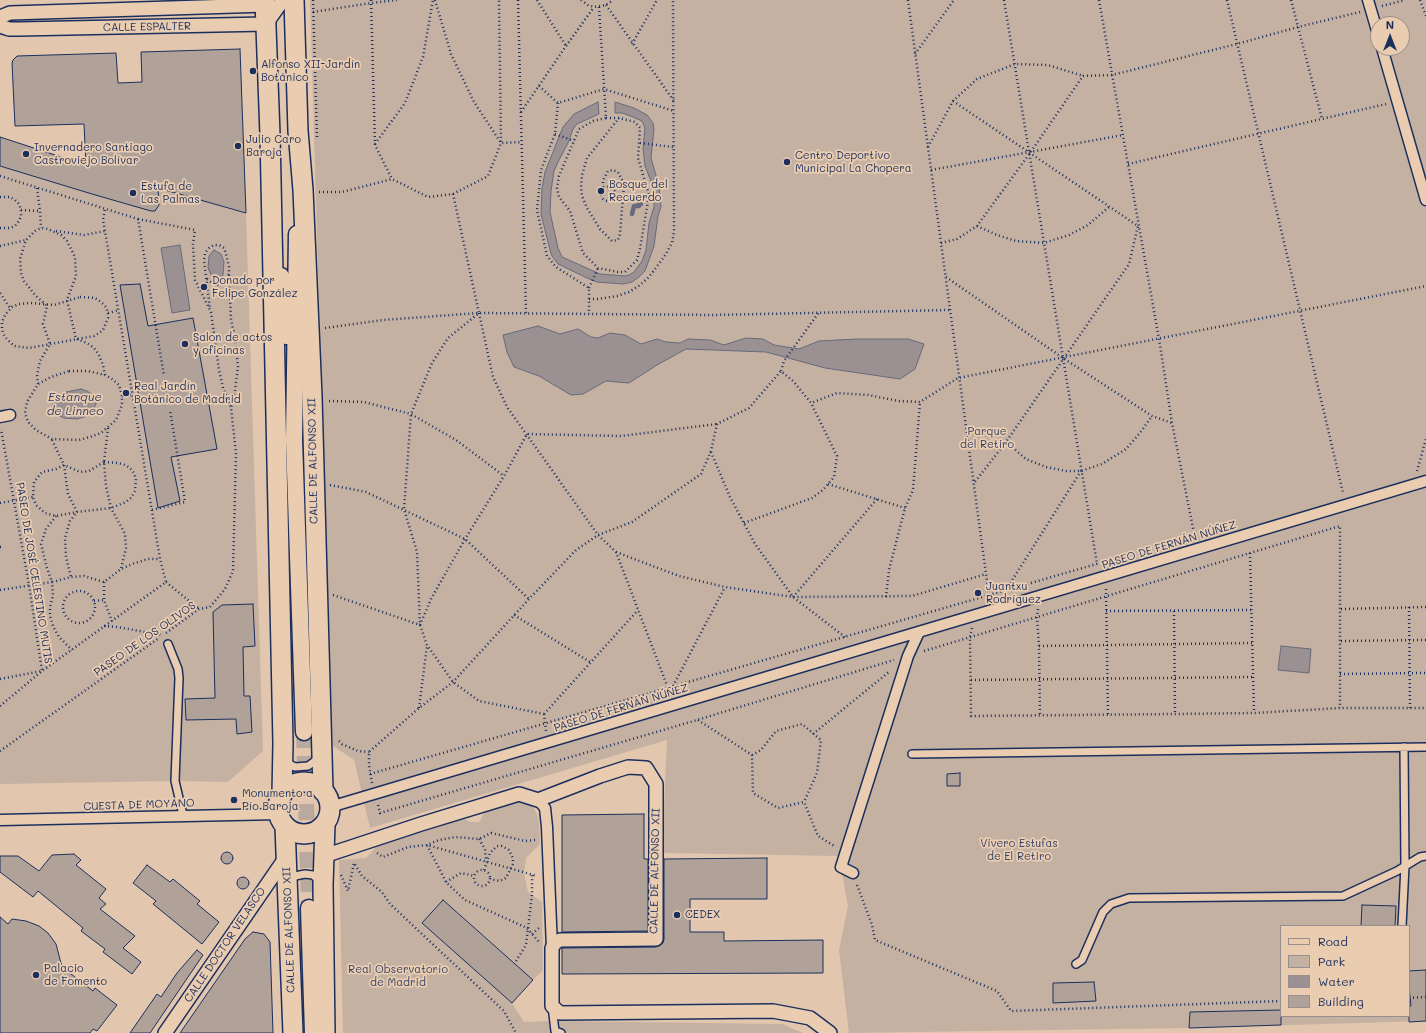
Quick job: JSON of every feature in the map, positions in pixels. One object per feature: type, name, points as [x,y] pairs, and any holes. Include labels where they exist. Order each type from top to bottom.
[{"type":"main road","name":"CALLE DE ALFONSO XII","points":[[294,0],[298,131],[303,190],[312,397],[322,753],[326,808],[323,884],[325,1033]]},
{"type":"main road","name":"CALLE DE ALFONSO XII","points":[[271,2],[266,24],[270,136],[283,756],[282,795],[278,804],[282,820],[288,886],[293,1033]]},
{"type":"main road","points":[[282,795],[292,786],[303,783],[313,784],[326,808],[316,831],[306,834],[293,831],[282,820]]},
{"type":"street","name":"CALLE ESPALTER","points":[[0,17],[10,13],[271,2]]},
{"type":"street","points":[[1369,4],[1373,16]]},
{"type":"street","name":"CALLE ESPALTER","points":[[0,26],[9,29],[19,29],[266,24]]},
{"type":"street","points":[[1384,56],[1426,200]]},
{"type":"street","name":"CALLE DE ALFONSO XII","points":[[294,440],[298,131]]},
{"type":"street","name":"CALLE DE ALFONSO XII","points":[[270,136],[294,440],[304,732]]},
{"type":"street","name":"PASEO DE FERNÁN NÚÑEZ","points":[[326,808],[1426,481]]},
{"type":"street","points":[[853,873],[841,867],[908,656],[919,632]]},
{"type":"street","name":"CALLE DE ALFONSO XII","points":[[538,800],[628,767],[646,768],[656,784],[656,939],[560,940],[555,943],[552,948]]},
{"type":"street","points":[[324,856],[421,824],[520,794],[538,800],[544,808],[547,837],[552,948],[552,1006],[560,1012],[566,1013],[773,1011],[810,1018],[830,1033]]},
{"type":"street","name":"CUESTA DE MOYANO","points":[[0,820],[183,815],[282,820]]},
{"type":"street","name":"CALLE DOCTOR VELASCO","points":[[165,1033],[286,857]]},
{"type":"street","name":"CALLE DE ALFONSO XII","points":[[309,908],[313,1033]]},
{"type":"lane","points":[[168,644],[178,669],[179,678],[175,781],[183,815]]},
{"type":"lane","points":[[912,754],[1426,746]]},
{"type":"lane","points":[[1402,925],[1405,866],[1404,747]]},
{"type":"lane","points":[[283,756],[288,763],[295,767],[308,766],[322,753]]},
{"type":"lane","points":[[1076,964],[1082,960],[1103,912],[1111,904],[1129,898],[1343,896],[1405,866],[1420,857],[1426,856]]},
{"type":"lane","points":[[288,886],[295,876],[305,874],[315,877],[323,884]]},
{"type":"lane","points":[[552,1006],[557,1032]]},
{"type":"path","points":[[313,0],[312,12],[371,1],[397,0]]},
{"type":"path","points":[[375,145],[405,103],[423,57],[434,0]]},
{"type":"path","points":[[434,0],[451,54],[474,102],[501,143]]},
{"type":"path","points":[[371,1],[375,145],[392,179],[428,197],[453,194],[488,176],[501,143],[499,0]]},
{"type":"path","points":[[518,0],[526,313]]},
{"type":"path","points":[[537,0],[566,46]]},
{"type":"path","points":[[581,0],[594,7],[606,5],[614,0]]},
{"type":"path","points":[[632,44],[657,0]]},
{"type":"path","points":[[589,299],[617,296],[629,292],[649,277],[672,243],[674,232],[674,102],[672,0]]},
{"type":"path","points":[[908,0],[958,378],[992,610]]},
{"type":"path","points":[[915,54],[954,0]]},
{"type":"path","points":[[1004,0],[1064,358],[1096,564],[1103,577],[1106,612],[1108,715]]},
{"type":"path","points":[[1099,0],[1159,339],[1172,422],[1195,536],[1194,550]]},
{"type":"path","points":[[1227,0],[1347,505]]},
{"type":"path","points":[[1291,0],[1322,119]]},
{"type":"path","points":[[928,147],[953,101],[978,79],[1015,64],[1048,65],[1082,76],[1112,75],[1237,44],[1298,27],[1369,4],[1405,0]]},
{"type":"path","points":[[1420,0],[1426,16]]},
{"type":"path","points":[[606,5],[674,102]]},
{"type":"path","points":[[521,113],[594,7]]},
{"type":"path","points":[[599,7],[606,118]]},
{"type":"path","points":[[941,243],[957,239],[977,226],[1030,153],[1082,76]]},
{"type":"path","points":[[539,86],[558,103]]},
{"type":"path","points":[[558,103],[604,88],[674,111]]},
{"type":"path","points":[[953,101],[1138,226]]},
{"type":"path","points":[[1128,164],[1397,102]]},
{"type":"path","points":[[558,103],[555,134],[541,170],[539,183],[537,210],[540,228],[547,256],[556,267],[589,288]]},
{"type":"path","points":[[606,118],[619,118],[635,122],[640,128],[638,158],[649,195],[637,260],[625,272],[598,268],[583,253],[570,211],[560,198],[557,188],[559,176],[579,129],[593,121],[606,118]]},
{"type":"path","points":[[603,191],[608,188],[612,189],[615,192],[614,198],[610,201],[606,201],[602,195],[603,180],[608,171],[613,170],[618,172],[624,184],[620,234],[618,240],[612,241],[608,239],[593,220],[582,196],[581,187],[582,175],[587,158],[619,118]]},
{"type":"path","points":[[555,134],[574,141]]},
{"type":"path","points":[[931,170],[1123,136]]},
{"type":"path","points":[[501,143],[522,142]]},
{"type":"path","points":[[640,143],[673,147]]},
{"type":"path","points":[[0,176],[138,219],[164,376]]},
{"type":"path","points":[[319,192],[342,192],[392,179]]},
{"type":"path","points":[[37,188],[40,211],[40,228]]},
{"type":"path","points":[[453,194],[493,377],[507,407],[598,535],[616,552],[679,576],[725,587],[793,597],[912,596],[986,574]]},
{"type":"path","points":[[0,197],[10,197],[16,200],[22,210],[21,216],[15,226],[10,228],[0,228]]},
{"type":"path","points":[[977,226],[1016,241],[1044,243],[1088,225],[1109,207]]},
{"type":"path","points":[[105,209],[103,220],[160,559],[166,582],[199,609]]},
{"type":"path","points":[[22,210],[40,211]]},
{"type":"path","name":"PASEO DE LOS OLIVOS","points":[[138,219],[195,230],[193,244],[195,280],[211,312]]},
{"type":"path","points":[[974,484],[1006,442],[1129,264],[1138,226]]},
{"type":"path","points":[[47,306],[29,288],[21,273],[20,259],[26,240],[40,228],[48,229],[61,235],[67,241],[75,257],[76,276],[67,300],[76,339]]},
{"type":"path","points":[[53,231],[84,235],[105,231]]},
{"type":"path","points":[[0,246],[26,240]]},
{"type":"path","name":"PASEO DE LOS OLIVOS","points":[[0,751],[199,609],[210,607],[225,589],[233,571],[236,453],[231,408],[223,388],[219,370],[204,260],[205,253],[214,245],[219,245],[224,248],[228,261],[231,320],[235,337],[238,367],[231,408]]},
{"type":"path","points":[[589,314],[589,288],[598,268]]},
{"type":"path","points":[[207,279],[219,285],[225,282],[229,274]]},
{"type":"path","points":[[945,277],[1152,416],[1172,422]]},
{"type":"path","points":[[811,403],[836,392],[868,395],[899,401],[920,402],[958,378],[1426,286]]},
{"type":"path","points":[[0,293],[10,308]]},
{"type":"path","points":[[80,297],[95,298],[101,302],[108,312],[108,318],[103,330],[94,336],[29,348],[14,346],[9,342],[1,330],[2,322],[10,308],[19,304],[31,303],[47,306],[67,300],[80,297]]},
{"type":"path","points":[[47,306],[43,324],[50,344]]},
{"type":"path","points":[[108,312],[119,310]]},
{"type":"path","points":[[323,328],[383,320],[479,313],[712,315],[950,310]]},
{"type":"path","points":[[527,434],[621,436],[717,424],[749,408],[781,371],[784,361],[819,312]]},
{"type":"path","points":[[479,313],[448,338],[432,363],[411,414],[404,509],[417,552],[420,625],[427,645],[453,682],[479,701],[544,714]]},
{"type":"path","points":[[76,339],[87,343],[94,348],[99,355],[105,374]]},
{"type":"path","points":[[38,384],[37,375],[40,360],[50,344]]},
{"type":"path","points":[[88,371],[105,374],[119,385],[122,396],[122,405],[116,420],[101,433],[90,438],[64,440],[52,439],[36,430],[28,422],[25,413],[27,402],[38,384],[51,377],[69,372],[88,371]]},
{"type":"path","points":[[744,523],[812,498],[823,490],[834,477],[837,456],[811,403],[793,381],[781,371]]},
{"type":"path","points":[[122,396],[132,394]]},
{"type":"path","points":[[325,400],[364,402],[411,414],[456,440],[504,476]]},
{"type":"path","points":[[886,597],[889,570],[905,508],[913,490],[920,402]]},
{"type":"path","points":[[152,510],[185,502],[170,410]]},
{"type":"path","points":[[1006,442],[1026,459],[1046,467],[1066,470],[1081,470],[1102,464],[1126,449],[1152,416]]},
{"type":"path","name":"PASEO DE JOSÉ CELESTINO MUTIS","points":[[0,423],[29,585],[42,671],[0,706]]},
{"type":"path","points":[[717,424],[711,451],[701,474],[632,522],[598,535],[576,550],[529,598],[453,682],[419,708],[369,752],[370,774],[380,813],[898,659],[896,666],[813,734]]},
{"type":"path","points":[[108,428],[104,462],[106,486],[111,508],[125,534],[126,548],[121,569]]},
{"type":"path","points":[[420,625],[431,599],[465,539],[504,476],[527,434]]},
{"type":"path","points":[[52,439],[64,465],[68,494],[77,512]]},
{"type":"path","points":[[1410,474],[1417,472],[1426,439]]},
{"type":"path","points":[[711,451],[730,497],[755,544],[793,597],[844,637],[847,653]]},
{"type":"path","points":[[104,462],[125,465],[134,473],[136,479],[135,491],[131,498],[126,502],[111,508],[56,516],[41,511],[36,505],[33,497],[34,482],[42,472],[56,469],[64,465],[80,472],[89,471],[104,462]]},
{"type":"path","points":[[1006,590],[1081,470]]},
{"type":"path","points":[[828,484],[905,508]]},
{"type":"path","points":[[328,485],[366,492],[465,539],[529,598]]},
{"type":"path","points":[[1336,495],[1344,493]]},
{"type":"path","points":[[0,503],[33,497]]},
{"type":"path","points":[[793,597],[877,499]]},
{"type":"path","points":[[71,577],[66,557],[65,538],[70,521],[77,512]]},
{"type":"path","points":[[56,516],[46,529],[41,544],[52,582],[53,595],[50,607],[50,616],[59,637],[72,650]]},
{"type":"path","points":[[908,656],[1340,526],[1340,708]]},
{"type":"path","points":[[1187,538],[1195,536]]},
{"type":"path","points":[[616,552],[668,688]]},
{"type":"path","points":[[1250,553],[1254,713]]},
{"type":"path","points":[[104,582],[121,569],[132,564],[148,559],[160,559]]},
{"type":"path","points":[[370,774],[1104,562]]},
{"type":"path","points":[[0,590],[52,582],[71,577],[84,576],[104,582]]},
{"type":"path","points":[[104,582],[104,600],[112,621]]},
{"type":"path","points":[[0,679],[42,671],[166,582]]},
{"type":"path","points":[[673,686],[725,587]]},
{"type":"path","points":[[83,591],[89,594],[94,601],[95,610],[88,620],[83,622],[73,622],[65,615],[63,610],[64,600],[72,592],[83,591]]},
{"type":"path","points":[[330,594],[420,625]]},
{"type":"path","points":[[1040,596],[1038,617],[1040,716]]},
{"type":"path","points":[[94,601],[104,600]]},
{"type":"path","points":[[1409,607],[1410,708]]},
{"type":"path","points":[[1341,609],[1426,607]]},
{"type":"path","points":[[544,714],[638,610]]},
{"type":"path","points":[[1106,612],[1252,610]]},
{"type":"path","points":[[1174,611],[1175,714]]},
{"type":"path","points":[[514,615],[590,662]]},
{"type":"path","points":[[975,615],[970,637],[972,680],[971,716],[1254,713],[1340,708],[1426,708]]},
{"type":"path","points":[[104,626],[162,635]]},
{"type":"path","points":[[1341,641],[1426,640]]},
{"type":"path","points":[[1039,646],[1252,643]]},
{"type":"path","points":[[419,708],[427,645]]},
{"type":"path","points":[[1340,674],[1426,673]]},
{"type":"path","points":[[972,680],[1253,676]]},
{"type":"path","points":[[544,714],[547,742]]},
{"type":"path","points":[[697,720],[752,756]]},
{"type":"path","points":[[752,756],[761,750],[776,731],[802,724],[821,740],[817,772],[804,802],[818,836],[845,853]]},
{"type":"path","points":[[752,756],[753,793],[778,808],[804,802]]},
{"type":"path","points":[[356,846],[373,851],[383,857],[408,847],[427,845],[439,840],[455,837],[480,839],[491,833],[525,841],[547,837]]},
{"type":"path","points":[[480,839],[485,850],[486,861]]},
{"type":"path","points":[[427,845],[532,874],[549,876]]},
{"type":"path","points":[[427,845],[446,882],[464,900],[527,928],[539,943],[552,948]]},
{"type":"path","points":[[484,870],[490,852],[497,846],[502,846],[509,850],[512,854],[514,864],[504,880],[500,881],[490,879]]},
{"type":"path","points":[[339,871],[348,891],[354,863],[362,876],[382,892],[390,904],[504,1011],[516,1033]]},
{"type":"path","points":[[484,870],[479,871],[475,876],[476,883],[483,886],[486,885],[490,879]]},
{"type":"path","points":[[484,870],[488,873],[490,879]]},
{"type":"path","points":[[446,882],[461,873],[475,876]]},
{"type":"path","points":[[853,873],[872,925],[875,940],[997,991],[1011,1011],[1280,1001]]},
{"type":"path","points":[[516,962],[526,946],[529,930],[532,874]]},
{"type":"path","points":[[1410,998],[1426,997]]},
{"type":"green space","name":"Parque del Retiro","points":[[310,0],[1426,0],[1426,1021],[1189,1028],[849,1033],[839,950],[848,906],[839,856],[662,853],[667,740],[370,828],[354,760],[332,745]]},
{"type":"green space","name":"Real Jardín Botánico de Madrid","points":[[0,137],[111,173],[246,213],[263,751],[228,782],[175,781],[0,784]]},
{"type":"green space","name":"Real Observatorio de Madrid","points":[[518,800],[528,803],[534,808],[539,823],[539,845],[526,858],[524,873],[528,892],[542,902],[543,970],[533,980],[443,900],[423,923],[512,1003],[524,1022],[550,1021],[782,1024],[803,1033],[343,1033],[339,860],[366,858],[381,842],[459,817],[460,820],[465,819],[470,822],[478,822],[484,813],[494,807]]},
{"type":"water","points":[[598,102],[599,114],[577,124],[573,129],[568,143],[554,171],[550,212],[558,248],[562,257],[600,274],[625,276],[634,272],[642,261],[646,250],[649,223],[654,207],[654,195],[651,181],[645,166],[643,149],[645,128],[642,121],[622,113],[615,113],[615,102],[634,108],[647,115],[653,123],[654,129],[651,158],[659,186],[661,207],[658,216],[654,246],[645,271],[632,282],[623,284],[597,282],[558,264],[552,256],[541,214],[542,188],[545,172],[563,127],[574,114]]},
{"type":"water","points":[[180,245],[190,310],[172,313],[161,248]]},
{"type":"water","points":[[214,250],[221,254],[224,262],[223,275],[217,280],[212,277],[208,268],[209,256]]},
{"type":"water","points":[[538,326],[560,334],[578,329],[591,337],[598,338],[610,333],[625,335],[641,344],[657,339],[666,342],[680,343],[688,339],[710,340],[724,345],[746,338],[763,339],[774,345],[799,349],[819,341],[858,339],[908,339],[924,344],[915,369],[900,379],[825,368],[766,352],[686,349],[629,383],[606,381],[583,394],[571,395],[539,376],[514,367],[507,352],[503,335]]},
{"type":"water","name":"Estanque de Linneo","points":[[81,389],[96,397],[97,401],[93,411],[84,417],[77,419],[64,418],[56,414],[52,408],[56,398],[66,392]]},
{"type":"water","points":[[1281,646],[1311,649],[1309,673],[1278,670]]},
{"type":"building","points":[[240,49],[246,213],[158,188],[159,205],[155,211],[151,211],[0,166],[0,137],[86,165],[84,124],[15,126],[12,63],[17,56],[116,53],[118,83],[142,82],[141,52]]},
{"type":"building","points":[[140,284],[148,326],[193,318],[217,449],[171,457],[180,501],[158,508],[120,285]]},
{"type":"building","points":[[253,604],[255,646],[243,647],[244,696],[250,696],[252,732],[237,734],[236,719],[186,720],[185,699],[215,698],[213,612],[222,605]]},
{"type":"building","points":[[960,773],[960,786],[947,786],[947,774]]},
{"type":"building","points":[[644,814],[644,859],[648,859],[648,931],[562,932],[562,815]]},
{"type":"building","points":[[225,852],[229,852],[233,858],[229,864],[225,864],[221,860],[221,856]]},
{"type":"building","points":[[74,854],[81,860],[76,865],[106,889],[99,898],[106,904],[100,909],[135,936],[123,948],[141,962],[132,974],[103,952],[105,949],[81,931],[83,928],[38,891],[33,897],[0,872],[0,856],[18,856],[39,871],[52,855]]},
{"type":"building","name":"CEDEX","points":[[767,858],[767,899],[690,899],[690,932],[724,932],[724,941],[823,940],[823,973],[562,974],[562,948],[656,947],[663,943],[664,859]]},
{"type":"building","points":[[147,865],[170,882],[173,879],[200,901],[197,904],[219,922],[202,944],[153,904],[156,901],[133,883]]},
{"type":"building","points":[[245,877],[248,878],[248,888],[241,889],[238,888],[237,881],[238,878]]},
{"type":"building","points":[[443,900],[533,980],[512,1003],[422,923]]},
{"type":"building","points":[[1362,905],[1396,906],[1395,925],[1361,925]]},
{"type":"building","name":"Palacio de Fomento","points":[[0,917],[8,924],[12,919],[26,921],[39,926],[48,933],[56,944],[62,967],[93,991],[95,988],[117,1005],[97,1031],[93,1029],[90,1033],[0,1033]]},
{"type":"building","points":[[253,932],[264,934],[270,942],[273,1033],[180,1033],[245,939]]},
{"type":"building","points":[[197,950],[203,955],[150,1033],[130,1033],[157,994],[161,997],[177,973]]},
{"type":"building","points":[[1426,970],[1426,1021],[1409,1022],[1411,1006],[1410,971]]},
{"type":"building","points":[[1094,982],[1096,1001],[1053,1003],[1053,983]]},
{"type":"building","points":[[1280,1010],[1281,1025],[1189,1028],[1190,1012]]},
{"type":"waterway","points":[[632,214],[634,206],[639,206],[639,203],[641,204]]},
{"type":"tunnel","points":[[304,732],[309,908]]},
{"type":"place","name":"Alfonso XII-Jardín Botánico","points":[[253,71]]},
{"type":"place","name":"Julio Caro Baroja","points":[[238,146]]},
{"type":"place","name":"Invernadero Santiago Castroviejo Bolívar","points":[[26,154]]},
{"type":"place","name":"Centro Deportivo Municipal La Chopera","points":[[787,162]]},
{"type":"place","name":"Bosque del Recuerdo","points":[[601,191]]},
{"type":"place","name":"Estufa de Las Palmas","points":[[133,193]]},
{"type":"place","name":"Donado por Felipe González","points":[[204,287]]},
{"type":"place","name":"Salon de actos y oficinas","points":[[185,344]]},
{"type":"place","name":"Real Jardín Botánico de Madrid","points":[[126,393]]},
{"type":"place","name":"Juantxu Rodríguez","points":[[978,593]]},
{"type":"place","name":"Monumento a Pío Baroja","points":[[234,800]]},
{"type":"place","name":"CEDEX","points":[[677,915]]},
{"type":"place","name":"Palacio de Fomento","points":[[36,975]]},
{"type":"park label","name":"Vivero Estufas de El Retiro","points":[[1019,850]]}]
